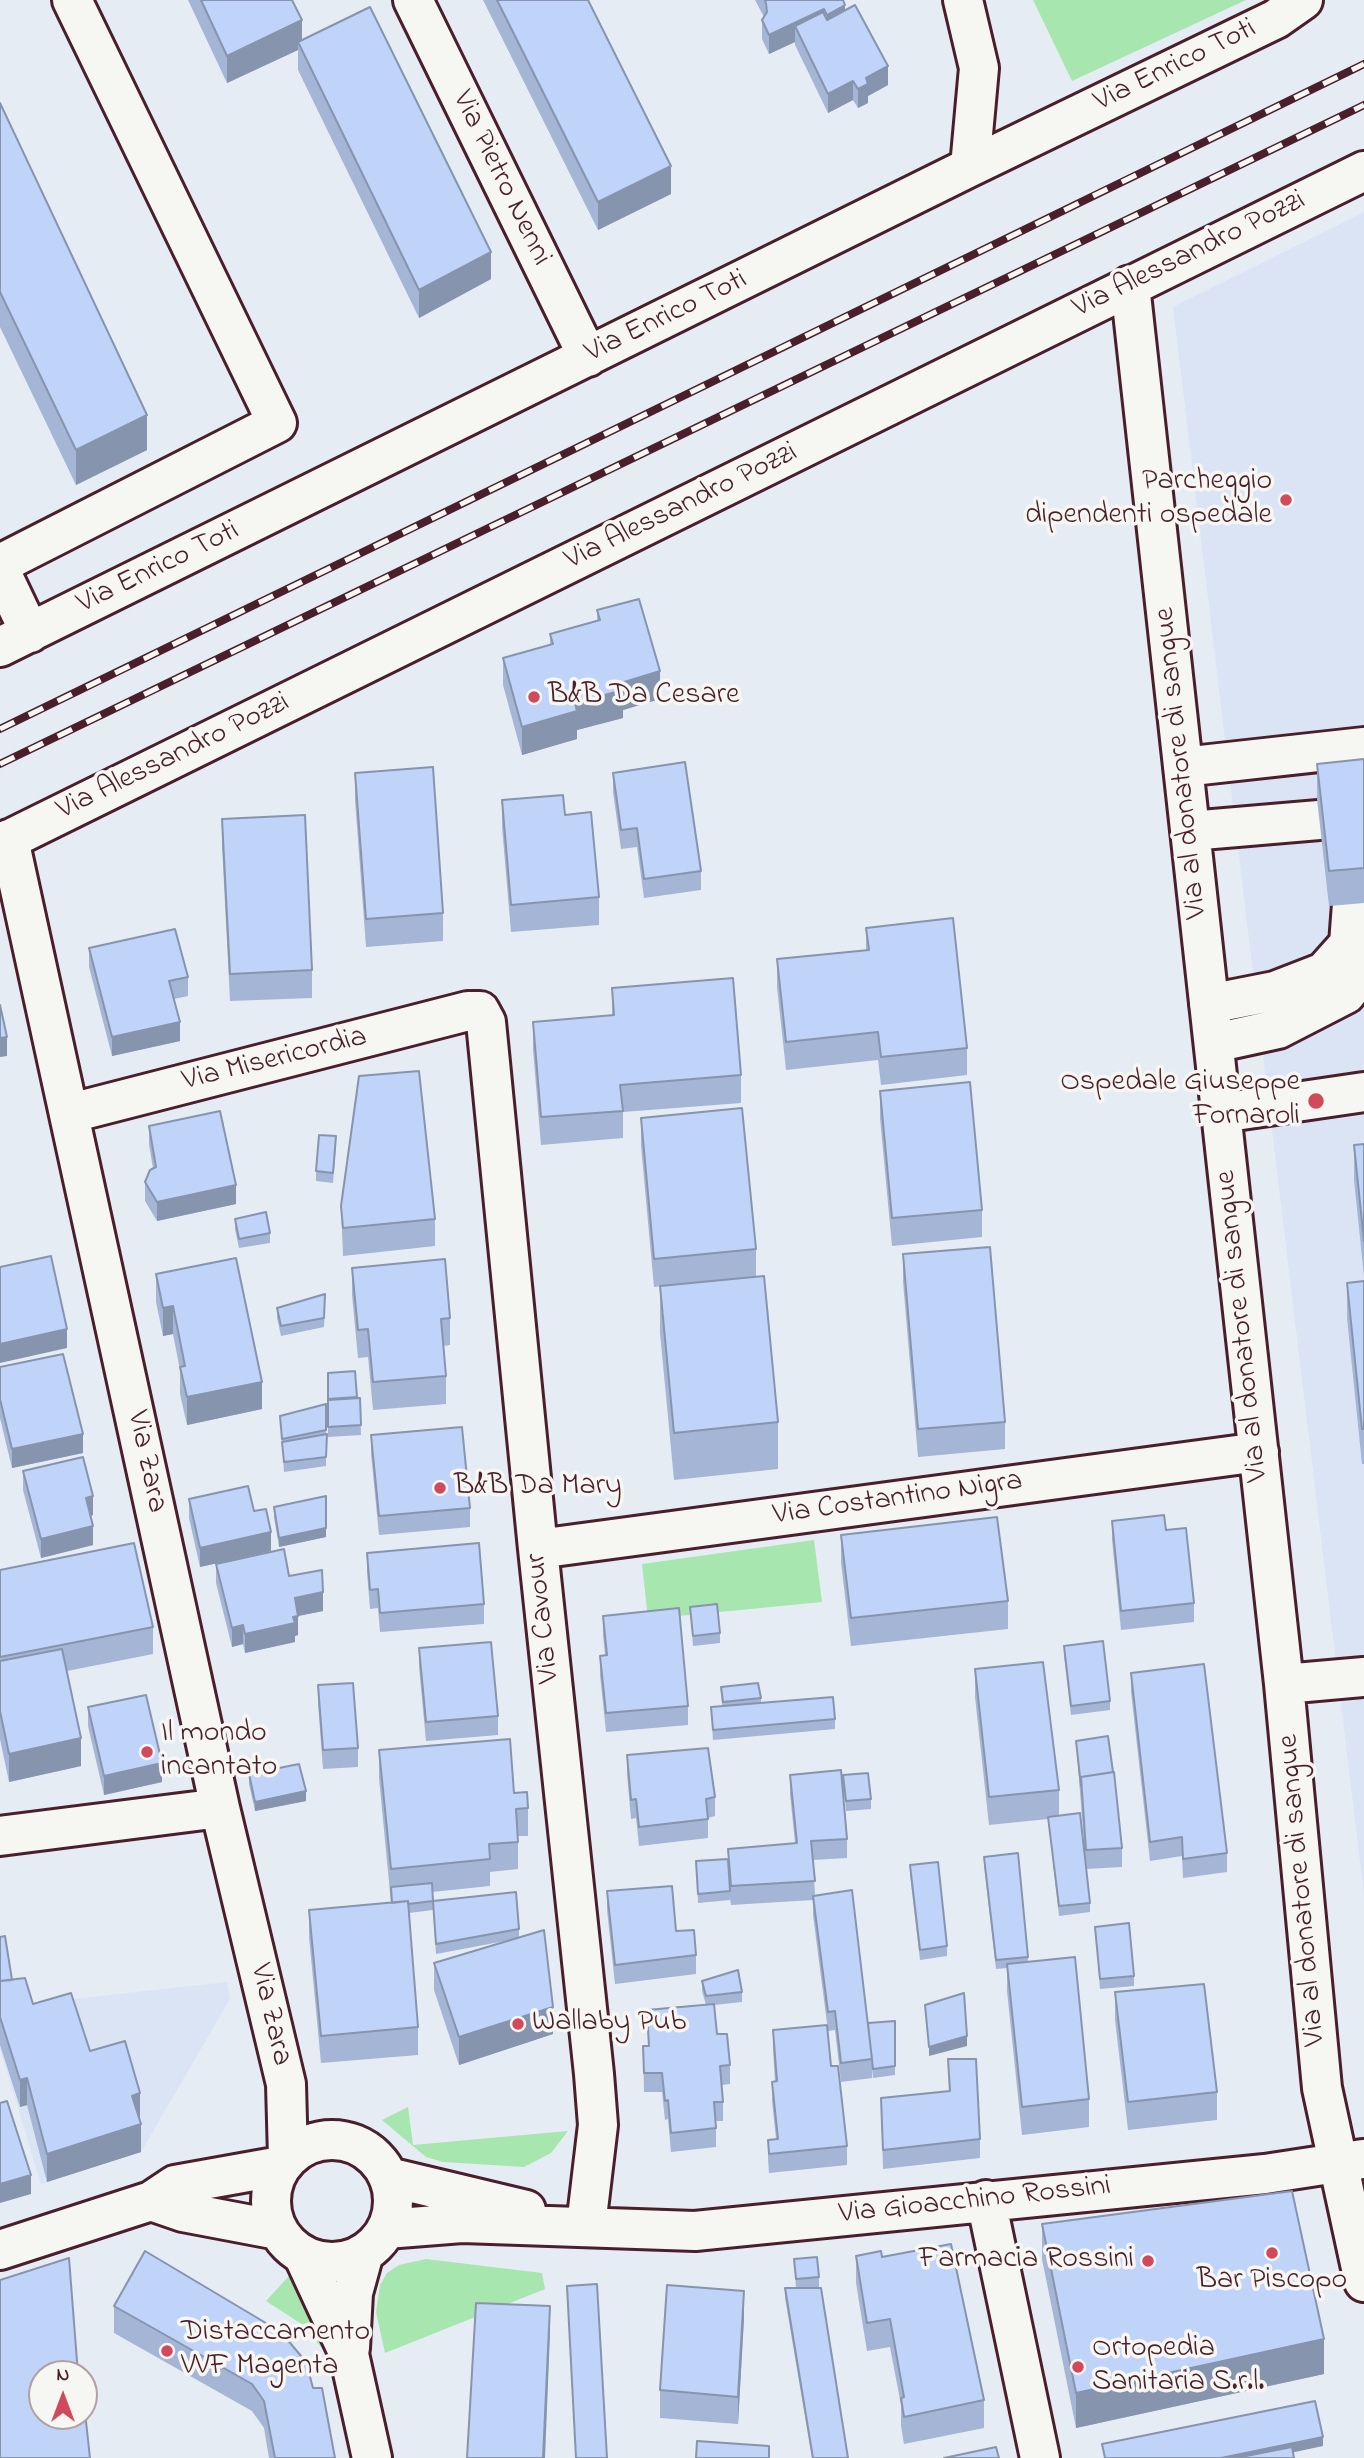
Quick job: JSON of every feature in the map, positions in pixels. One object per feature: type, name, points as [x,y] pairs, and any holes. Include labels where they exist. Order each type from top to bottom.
[{"type":"street","points":[[0,564],[277,423],[72,0]]},
{"type":"street","name":"Via Pietro Nenni","points":[[413,0],[588,357]]},
{"type":"street","points":[[963,0],[979,68],[970,167]]},
{"type":"street","name":"Via Enrico Toti","points":[[0,570],[15,640],[970,167],[1276,19],[1303,0]]},
{"type":"street","name":"Via Alessandro Pozzi","points":[[5,841],[1364,172]]},
{"type":"street","name":"Via al donatore di sangue","points":[[1130,285],[1284,1684],[1322,2088],[1351,2161],[1364,2282]]},
{"type":"street","points":[[1184,767],[1364,747]]},
{"type":"street","points":[[1190,831],[1319,820]]},
{"type":"street","name":"Via Zara","points":[[5,841],[71,1113],[219,1808],[286,2084],[284,2162]]},
{"type":"street","points":[[1209,1004],[1275,991],[1324,972],[1349,944],[1352,904]]},
{"type":"street","points":[[1214,1043],[1278,1028],[1346,994],[1364,970]]},
{"type":"street","name":"Via Misericordia","points":[[71,1113],[468,1012],[480,1012]]},
{"type":"street","name":"Via Cavour","points":[[480,1012],[486,1022],[537,1549],[594,2074],[598,2125],[586,2226]]},
{"type":"street","points":[[1221,1112],[1364,1093]]},
{"type":"street","name":"Via Costantino Nigra","points":[[537,1549],[1259,1452]]},
{"type":"street","points":[[1284,1684],[1364,1677]]},
{"type":"street","points":[[0,1836],[219,1808]]},
{"type":"street","name":"Via Zara","points":[[286,2084],[328,2140]]},
{"type":"street","points":[[0,2250],[151,2202],[175,2185],[284,2162],[307,2144],[328,2140],[359,2146],[376,2159],[388,2176],[392,2208],[353,2292],[349,2354]]},
{"type":"street","name":"Via Gioacchino Rossini","points":[[375,2241],[462,2224],[695,2231],[1265,2174],[1351,2161]]},
{"type":"street","points":[[284,2162],[271,2196],[273,2217],[291,2242],[349,2354],[372,2458]]},
{"type":"street","name":"Via Gioacchino Rossini","points":[[388,2176],[586,2226]]},
{"type":"street","points":[[986,2200],[1040,2458]]},
{"type":"street","points":[[151,2202],[291,2242],[334,2262],[375,2241]]},
{"type":"shaded area","name":"Ospedale Giuseppe Fornaroli","points":[[1364,212],[1364,1895],[1173,307]]},
{"type":"shaded area","points":[[227,1982],[230,1999],[141,2152],[41,2184],[0,2049],[0,2007]]},
{"type":"green space","points":[[1033,0],[1246,0],[1072,81]]},
{"type":"green space","points":[[814,1540],[822,1602],[648,1619],[642,1564]]},
{"type":"green space","points":[[408,2107],[413,2145],[568,2131],[551,2153],[524,2167],[443,2162],[426,2157],[382,2120]]},
{"type":"green space","points":[[426,2259],[542,2273],[545,2289],[385,2353],[376,2312],[380,2285],[387,2273],[399,2265]]},
{"type":"green space","points":[[289,2276],[303,2293],[325,2346],[321,2347],[303,2325],[266,2301]]},
{"type":"building","points":[[201,0],[292,0],[302,20],[227,56]]},
{"type":"building","points":[[497,0],[588,0],[671,166],[598,202]]},
{"type":"building","points":[[765,0],[843,0],[845,5],[827,15],[824,9],[769,35],[762,20],[767,12]]},
{"type":"building","points":[[855,5],[888,66],[866,78],[868,84],[858,89],[853,81],[828,94],[795,26],[823,12],[827,20]]},
{"type":"building","points":[[370,7],[491,252],[419,290],[298,42]]},
{"type":"building","points":[[0,103],[147,415],[76,450],[0,292]]},
{"type":"building","points":[[639,599],[660,671],[621,683],[623,690],[575,703],[577,711],[522,727],[503,658],[553,644],[550,634],[600,620],[597,610]]},
{"type":"building","points":[[1364,759],[1364,868],[1329,871],[1317,764]]},
{"type":"building","points":[[685,762],[701,871],[644,879],[637,828],[621,830],[613,773]]},
{"type":"building","points":[[433,767],[443,913],[366,919],[355,773]]},
{"type":"building","points":[[563,795],[565,815],[591,812],[599,897],[511,905],[502,800]]},
{"type":"building","points":[[305,815],[312,970],[230,974],[222,819]]},
{"type":"building","points":[[953,918],[967,1048],[881,1057],[878,1032],[786,1042],[777,959],[869,950],[866,928]]},
{"type":"building","points":[[175,929],[188,977],[169,981],[180,1022],[112,1037],[89,948]]},
{"type":"building","points":[[733,978],[741,1075],[620,1085],[623,1111],[541,1117],[533,1022],[614,1015],[612,988]]},
{"type":"building","points":[[0,1005],[7,1037],[0,1038]]},
{"type":"building","points":[[419,1071],[435,1219],[343,1228],[341,1206],[359,1076]]},
{"type":"building","points":[[970,1082],[982,1210],[892,1218],[880,1091]]},
{"type":"building","points":[[742,1108],[756,1249],[654,1259],[641,1118]]},
{"type":"building","points":[[220,1111],[236,1185],[157,1202],[145,1182],[150,1170],[156,1167],[149,1126]]},
{"type":"building","points":[[319,1135],[336,1136],[333,1173],[316,1171]]},
{"type":"building","points":[[1364,1144],[1364,1241],[1354,1145]]},
{"type":"building","points":[[266,1212],[270,1233],[239,1239],[235,1219]]},
{"type":"building","points":[[990,1247],[1005,1422],[918,1429],[903,1254]]},
{"type":"building","points":[[51,1256],[67,1329],[0,1344],[0,1267]]},
{"type":"building","points":[[236,1258],[262,1382],[187,1397],[180,1367],[185,1366],[173,1306],[163,1308],[156,1274]]},
{"type":"building","points":[[445,1259],[450,1318],[441,1319],[446,1376],[373,1382],[368,1329],[358,1330],[352,1268]]},
{"type":"building","points":[[764,1276],[778,1422],[674,1433],[660,1286]]},
{"type":"building","points":[[1364,1281],[1364,1429],[1362,1429],[1347,1283]]},
{"type":"building","points":[[325,1294],[324,1318],[281,1326],[277,1308]]},
{"type":"building","points":[[63,1354],[83,1434],[12,1449],[0,1399],[0,1367]]},
{"type":"building","points":[[355,1371],[357,1397],[328,1399],[328,1373]]},
{"type":"building","points":[[360,1398],[361,1425],[328,1427],[328,1400]]},
{"type":"building","points":[[326,1404],[326,1430],[282,1439],[280,1416]]},
{"type":"building","points":[[462,1427],[470,1508],[379,1516],[371,1435]]},
{"type":"building","points":[[327,1434],[326,1457],[284,1462],[282,1442]]},
{"type":"building","points":[[83,1457],[93,1496],[86,1498],[93,1526],[41,1539],[23,1471]]},
{"type":"building","points":[[248,1486],[254,1511],[266,1509],[271,1532],[200,1548],[189,1499]]},
{"type":"building","points":[[326,1496],[326,1528],[279,1538],[274,1507]]},
{"type":"building","points":[[1164,1515],[1166,1530],[1186,1528],[1194,1603],[1121,1611],[1112,1521]]},
{"type":"building","points":[[997,1517],[1008,1601],[851,1618],[841,1535]]},
{"type":"building","points":[[134,1543],[153,1627],[0,1657],[0,1570]]},
{"type":"building","points":[[479,1543],[484,1604],[380,1613],[378,1589],[370,1590],[367,1553]]},
{"type":"building","points":[[284,1549],[289,1576],[322,1570],[323,1592],[295,1598],[298,1616],[293,1617],[295,1623],[245,1634],[243,1625],[232,1628],[216,1564]]},
{"type":"building","points":[[717,1604],[720,1633],[693,1636],[690,1607]]},
{"type":"building","points":[[679,1608],[688,1706],[606,1713],[600,1656],[607,1655],[603,1616]]},
{"type":"building","points":[[1103,1641],[1110,1701],[1071,1706],[1064,1646]]},
{"type":"building","points":[[491,1642],[498,1716],[426,1722],[419,1648]]},
{"type":"building","points":[[62,1649],[81,1738],[9,1754],[0,1711],[0,1661]]},
{"type":"building","points":[[1043,1662],[1059,1790],[989,1797],[975,1669]]},
{"type":"building","points":[[1204,1664],[1227,1853],[1183,1859],[1182,1837],[1150,1842],[1131,1673]]},
{"type":"building","points":[[353,1683],[358,1748],[323,1750],[318,1685]]},
{"type":"building","points":[[758,1683],[761,1698],[723,1702],[721,1687]]},
{"type":"building","points":[[146,1695],[162,1763],[104,1776],[88,1707]]},
{"type":"building","points":[[833,1697],[835,1719],[713,1730],[711,1707]]},
{"type":"building","points":[[1108,1736],[1113,1772],[1081,1777],[1081,1786],[1076,1741]]},
{"type":"building","points":[[510,1739],[514,1793],[527,1792],[528,1808],[516,1809],[518,1842],[489,1844],[490,1859],[391,1869],[379,1750]]},
{"type":"building","points":[[708,1748],[715,1797],[706,1799],[708,1819],[639,1827],[636,1799],[631,1800],[627,1755]]},
{"type":"building","points":[[299,1764],[306,1791],[255,1802],[249,1774]]},
{"type":"building","points":[[841,1770],[847,1839],[811,1841],[815,1881],[731,1886],[728,1849],[797,1843],[790,1775]]},
{"type":"building","points":[[1114,1772],[1122,1848],[1086,1850],[1081,1777]]},
{"type":"building","points":[[868,1773],[871,1799],[846,1801],[843,1775]]},
{"type":"building","points":[[1080,1813],[1090,1903],[1059,1906],[1048,1817]]},
{"type":"building","points":[[1018,1853],[1028,1957],[996,1960],[984,1857]]},
{"type":"building","points":[[728,1859],[730,1891],[698,1894],[696,1861]]},
{"type":"building","points":[[938,1862],[947,1946],[920,1950],[910,1865]]},
{"type":"building","points":[[432,1883],[433,1901],[392,1903],[391,1887]]},
{"type":"building","points":[[672,1886],[676,1931],[694,1930],[696,1955],[615,1965],[607,1891]]},
{"type":"building","points":[[852,1890],[872,2059],[841,2063],[835,2011],[828,2012],[813,1896]]},
{"type":"building","points":[[516,1892],[519,1929],[436,1944],[433,1901]]},
{"type":"building","points":[[408,1901],[418,2027],[321,2036],[309,1910]]},
{"type":"building","points":[[1129,1923],[1134,1976],[1100,1979],[1095,1927]]},
{"type":"building","points":[[544,1930],[553,2007],[459,2037],[434,1963]]},
{"type":"building","points":[[5,1936],[12,1980],[0,1981],[0,1937]]},
{"type":"building","points":[[1075,1957],[1089,2099],[1022,2107],[1007,1964]]},
{"type":"building","points":[[738,1970],[742,1992],[706,1996],[702,1981]]},
{"type":"building","points":[[25,1978],[33,2004],[71,1993],[90,2051],[125,2041],[140,2093],[132,2096],[141,2124],[47,2154],[27,2078],[20,2080],[0,2017],[0,1981]]},
{"type":"building","points":[[1204,1984],[1217,2092],[1128,2102],[1115,1992]]},
{"type":"building","points":[[964,1993],[967,2036],[929,2047],[925,2005]]},
{"type":"building","points":[[714,2004],[717,2034],[727,2034],[730,2065],[720,2066],[723,2102],[714,2102],[716,2128],[671,2133],[662,2073],[644,2073],[643,2046],[649,2046],[647,2010]]},
{"type":"building","points":[[895,2021],[895,2066],[873,2069],[868,2023]]},
{"type":"building","points":[[827,2025],[831,2066],[838,2066],[847,2146],[769,2154],[768,2140],[778,2139],[772,2082],[777,2081],[773,2030]]},
{"type":"building","points":[[948,2059],[976,2059],[980,2139],[883,2150],[881,2098],[950,2091]]},
{"type":"building","points":[[7,2101],[31,2175],[0,2184],[0,2103]]},
{"type":"building","points":[[1292,2191],[1324,2339],[1076,2393],[1042,2224]]},
{"type":"building","points":[[951,2244],[984,2400],[904,2417],[901,2398],[904,2397],[890,2319],[867,2323],[856,2256],[881,2251],[882,2257]]},
{"type":"building","points":[[145,2251],[281,2332],[306,2362],[313,2388],[322,2388],[335,2458],[275,2458],[264,2401],[252,2384],[114,2306]]},
{"type":"building","points":[[817,2257],[819,2277],[796,2279],[794,2259]]},
{"type":"building","points":[[69,2258],[77,2360],[28,2360],[28,2430],[87,2430],[90,2458],[0,2458],[0,2280]]},
{"type":"building","points":[[597,2284],[607,2458],[576,2458],[567,2286]]},
{"type":"building","points":[[667,2285],[744,2291],[738,2397],[660,2390]]},
{"type":"building","points":[[785,2288],[821,2288],[848,2458],[813,2458]]},
{"type":"building","points":[[476,2303],[550,2306],[543,2458],[467,2458]]},
{"type":"building","points":[[1315,2401],[1323,2437],[1221,2458],[1105,2458],[1102,2444]]},
{"type":"building","points":[[697,2441],[769,2446],[769,2458],[696,2458]]},
{"type":"building","points":[[996,2447],[999,2458],[944,2458]]},
{"type":"building","points":[[1292,2447],[1294,2458],[1236,2458]]},
{"type":"railway","points":[[0,729],[1364,64]]},
{"type":"railway","points":[[0,764],[1364,105]]},
{"type":"place","name":"Parcheggio dipendenti ospedale","points":[[1286,500]]},
{"type":"place","name":"B&B Da Cesare","points":[[534,697]]},
{"type":"place","name":"Ospedale Giuseppe Fornaroli","points":[[1316,1101]]},
{"type":"place","name":"B&B Da Mary","points":[[440,1488]]},
{"type":"place","name":"Il mondo incantato","points":[[147,1752]]},
{"type":"place","name":"Wallaby Pub","points":[[518,2024]]},
{"type":"place","name":"Bar Piscopo","points":[[1272,2253]]},
{"type":"place","name":"Farmacia Rossini","points":[[1148,2261]]},
{"type":"place","name":"Distaccamento VVF Magenta","points":[[167,2351]]},
{"type":"place","name":"Ortopedia Sanitaria S.r.l.","points":[[1078,2367]]}]
